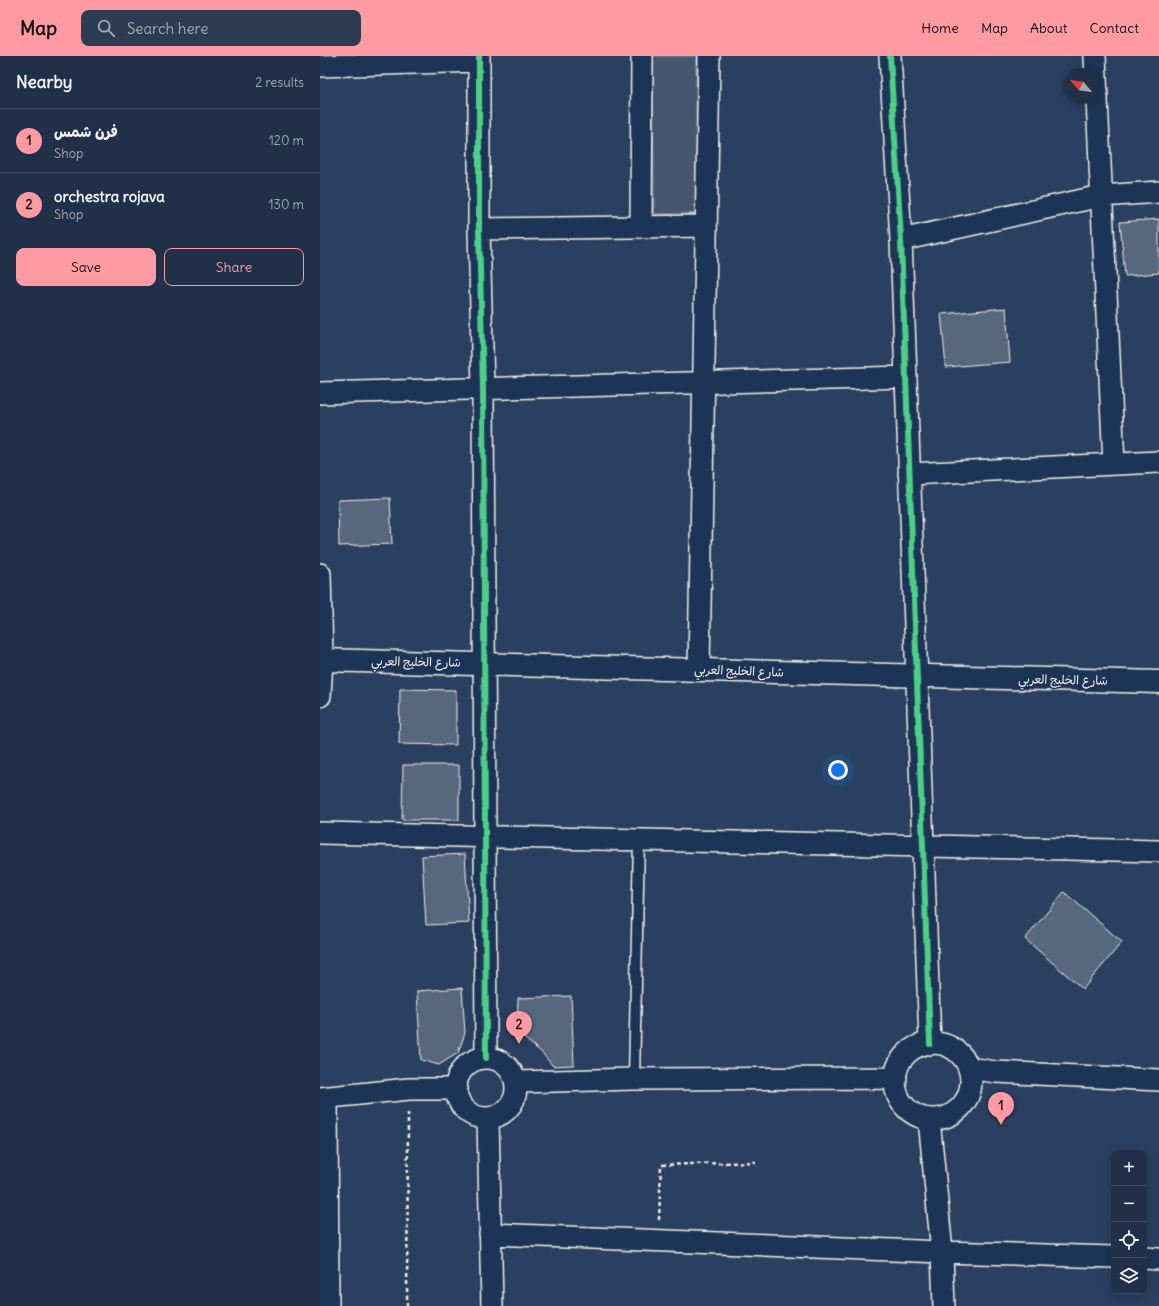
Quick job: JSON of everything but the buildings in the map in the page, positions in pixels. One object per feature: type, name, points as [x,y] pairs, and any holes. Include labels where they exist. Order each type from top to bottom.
[{"type":"street","points":[[641,227],[642,56]]},
{"type":"street","points":[[699,670],[709,56]]},
{"type":"street","points":[[890,56],[901,240],[930,1044]]},
{"type":"street","points":[[1095,56],[1114,464]]},
{"type":"street","points":[[320,66],[479,59],[479,229],[483,388],[486,1058]]},
{"type":"street","points":[[901,240],[1101,196],[1159,192]]},
{"type":"street","points":[[479,229],[706,226]]},
{"type":"street","points":[[320,393],[906,378]]},
{"type":"street","points":[[909,474],[1159,462]]},
{"type":"street","points":[[320,574],[320,696]]},
{"type":"street","name":"شارع الخليج العربي","points":[[321,660],[917,677],[1159,682]]},
{"type":"street","points":[[320,834],[1159,851]]},
{"type":"street","points":[[934,1043],[945,1045],[955,1050],[963,1058],[969,1068],[971,1080],[969,1093],[963,1104],[954,1113],[942,1118],[929,1119],[918,1116],[908,1109],[896,1090],[898,1067],[904,1057],[912,1050],[922,1045],[934,1043]]},
{"type":"street","points":[[486,1058],[499,1061],[507,1066],[513,1074],[516,1082],[514,1101],[501,1115],[492,1118],[482,1118],[473,1115],[460,1103],[456,1094],[459,1075],[465,1067],[472,1062],[486,1058]]},
{"type":"street","points":[[969,1068],[996,1072],[1159,1080]]},
{"type":"street","points":[[516,1082],[634,1079],[896,1078]]},
{"type":"street","points":[[328,1306],[323,1098],[408,1089],[457,1088]]},
{"type":"street","points":[[488,1118],[492,1306]]},
{"type":"street","points":[[929,1119],[942,1252],[944,1306]]},
{"type":"street","points":[[490,1234],[942,1252],[1111,1257]]},
{"type":"street","points":[[1147,1258],[1159,1259]]},
{"type":"lane","points":[[634,1079],[639,840]]},
{"type":"path","points":[[407,1306],[408,1089]]},
{"type":"path","points":[[658,1240],[661,1165],[756,1162]]},
{"type":"shaded area","points":[[653,56],[696,56],[697,214],[654,214]]},
{"type":"cycle path","points":[[479,56],[479,229],[483,388],[486,1058]]},
{"type":"cycle path","points":[[890,56],[901,240],[930,1044]]},
{"type":"place","name":"orchestra rojava","points":[[519,1044]]},
{"type":"place","name":"فرن شمس","points":[[1001,1125]]}]
